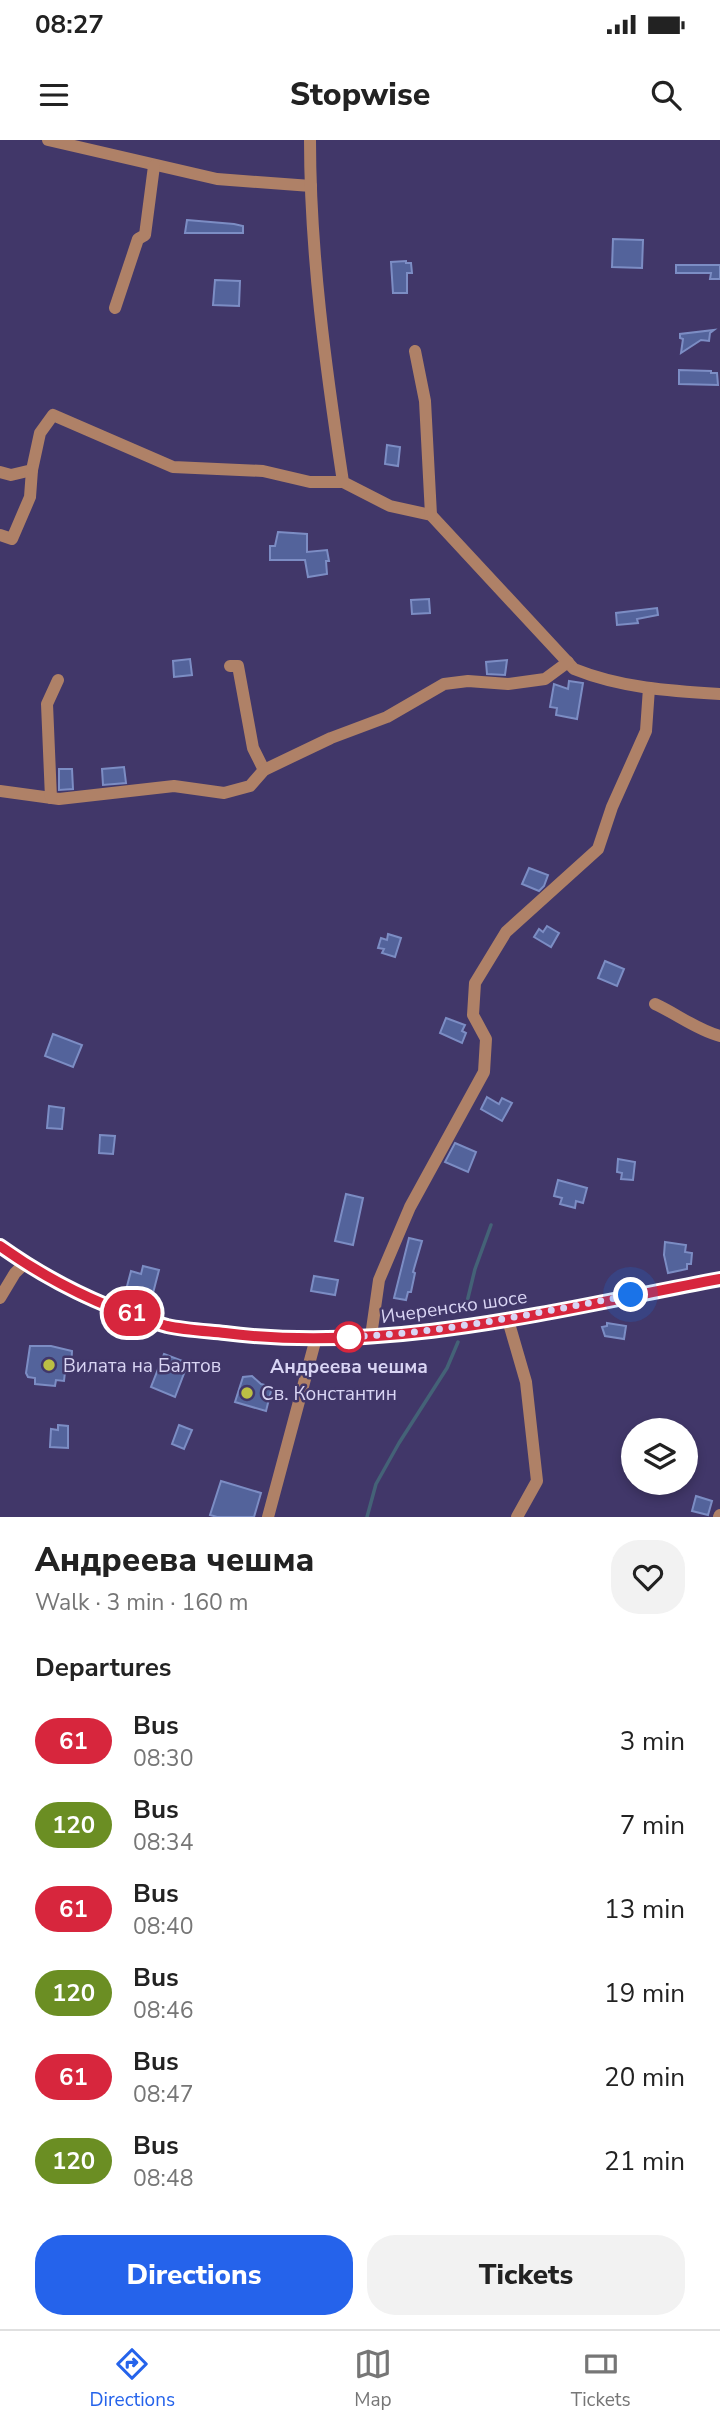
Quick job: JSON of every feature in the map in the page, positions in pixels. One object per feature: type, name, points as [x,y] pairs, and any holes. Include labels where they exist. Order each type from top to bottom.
[{"type":"street","points":[[48,140],[216,180],[311,186]]},
{"type":"street","points":[[310,140],[324,350],[343,482]]},
{"type":"street","points":[[114,308],[138,239],[145,235],[154,166]]},
{"type":"street","points":[[415,351],[425,401],[431,515]]},
{"type":"street","points":[[0,535],[12,539],[30,497],[32,470],[40,433],[53,415],[173,467],[263,471],[310,482],[343,482],[390,506],[431,515],[492,584],[574,669],[599,680],[649,688],[720,694]]},
{"type":"street","points":[[0,472],[11,475],[32,470]]},
{"type":"street","points":[[0,792],[51,798],[174,786],[224,793],[250,786],[264,770],[331,738],[387,717],[444,684],[468,681],[508,684],[545,679],[568,662]]},
{"type":"street","points":[[230,666],[237,666],[253,748],[264,770]]},
{"type":"street","points":[[51,798],[47,704],[58,680]]},
{"type":"street","points":[[371,1336],[379,1280],[410,1207],[484,1072],[486,1039],[473,1015],[475,983],[506,932],[598,849],[612,807],[646,731],[649,688]]},
{"type":"street","points":[[655,1004],[708,1033],[720,1036]]},
{"type":"street","name":"Ичеренско шосе","points":[[0,1246],[83,1297],[169,1326],[267,1338],[371,1336],[508,1320],[720,1279]]},
{"type":"street","points":[[0,1298],[15,1273],[25,1263]]},
{"type":"street","points":[[508,1320],[526,1382],[537,1481],[517,1517]]},
{"type":"street","points":[[268,1517],[316,1338]]},
{"type":"building","points":[[187,220],[243,226],[243,233],[185,233]]},
{"type":"building","points":[[613,239],[643,240],[642,268],[612,267]]},
{"type":"building","points":[[391,262],[411,263],[412,273],[407,273],[407,293],[393,293]]},
{"type":"building","points":[[676,265],[720,265],[720,279],[710,279],[711,273],[676,273]]},
{"type":"building","points":[[215,280],[240,281],[239,306],[213,305]]},
{"type":"building","points":[[714,330],[710,333],[709,341],[701,340],[681,353],[683,339],[680,334]]},
{"type":"building","points":[[679,370],[717,373],[718,385],[679,384]]},
{"type":"building","points":[[387,445],[400,447],[398,466],[385,464]]},
{"type":"building","points":[[278,532],[307,534],[307,552],[327,550],[327,574],[308,577],[305,560],[270,560],[270,546],[275,546]]},
{"type":"building","points":[[429,599],[430,613],[412,614],[411,600]]},
{"type":"building","points":[[657,608],[658,615],[637,619],[638,623],[617,625],[616,613]]},
{"type":"building","points":[[190,659],[192,675],[174,677],[173,661]]},
{"type":"building","points":[[507,660],[505,675],[487,674],[486,662]]},
{"type":"building","points":[[569,681],[583,683],[577,719],[556,715],[557,708],[550,707],[554,684],[568,689]]},
{"type":"building","points":[[124,767],[126,783],[103,785],[102,769]]},
{"type":"building","points":[[59,769],[72,769],[73,789],[59,790]]},
{"type":"building","points":[[529,868],[548,875],[539,891],[522,884]]},
{"type":"building","points":[[547,926],[559,933],[551,947],[534,937],[539,929],[543,932]]},
{"type":"building","points":[[388,934],[401,938],[395,957],[382,953],[384,949],[378,948],[381,938],[387,940]]},
{"type":"building","points":[[605,961],[624,969],[617,986],[598,978]]},
{"type":"building","points":[[446,1018],[465,1025],[462,1031],[466,1033],[462,1043],[440,1033]]},
{"type":"building","points":[[53,1034],[82,1045],[73,1067],[45,1056]]},
{"type":"building","points":[[487,1097],[499,1104],[502,1098],[512,1103],[502,1121],[481,1109]]},
{"type":"building","points":[[49,1106],[64,1108],[62,1129],[47,1128]]},
{"type":"building","points":[[100,1135],[115,1136],[113,1154],[99,1153]]},
{"type":"building","points":[[455,1143],[476,1152],[468,1172],[445,1162]]},
{"type":"building","points":[[618,1159],[635,1162],[633,1180],[621,1179],[622,1173],[617,1172]]},
{"type":"building","points":[[558,1180],[587,1188],[583,1203],[576,1201],[575,1208],[560,1204],[562,1198],[554,1196]]},
{"type":"building","points":[[346,1194],[363,1198],[353,1245],[335,1241]]},
{"type":"building","points":[[409,1238],[422,1241],[413,1272],[411,1292],[408,1292],[406,1300],[394,1298]]},
{"type":"building","points":[[665,1242],[686,1245],[685,1252],[692,1253],[691,1264],[687,1264],[687,1269],[668,1273],[664,1255]]},
{"type":"building","points":[[143,1266],[159,1270],[152,1297],[126,1290],[131,1271],[141,1274]]},
{"type":"building","points":[[314,1276],[338,1280],[335,1295],[311,1291]]},
{"type":"building","points":[[607,1323],[626,1326],[624,1339],[605,1336],[602,1327],[607,1326]]},
{"type":"building","name":"Вилата на Балтов","points":[[30,1346],[51,1346],[72,1351],[71,1370],[65,1372],[64,1381],[56,1380],[55,1386],[35,1384],[35,1378],[28,1377],[26,1373]]},
{"type":"building","points":[[164,1354],[188,1363],[175,1397],[151,1387]]},
{"type":"building","points":[[252,1376],[261,1384],[272,1387],[266,1411],[235,1402],[243,1377]]},
{"type":"building","points":[[58,1425],[68,1426],[68,1448],[50,1447],[51,1429],[58,1430]]},
{"type":"building","points":[[179,1425],[192,1430],[184,1449],[172,1444]]},
{"type":"building","points":[[221,1481],[261,1493],[254,1517],[210,1515]]},
{"type":"building","points":[[696,1496],[712,1501],[708,1515],[692,1511]]},
{"type":"waterway","points":[[466,1306],[475,1269],[491,1225]]},
{"type":"waterway","points":[[367,1517],[376,1484],[447,1368],[458,1342]]},
{"type":"bus line","name":"61","points":[[0,1246],[83,1297],[169,1326],[267,1338],[381,1336],[508,1320],[720,1279]]},
{"type":"place","name":"Андреева чешма","points":[[349,1337]]},
{"type":"place","name":"Вилата на Балтов","points":[[49,1365]]},
{"type":"place","name":"Св. Константин","points":[[247,1393]]},
{"type":"route","points":[[349,1337],[344,1337],[381,1336],[508,1320],[631,1295]]}]
